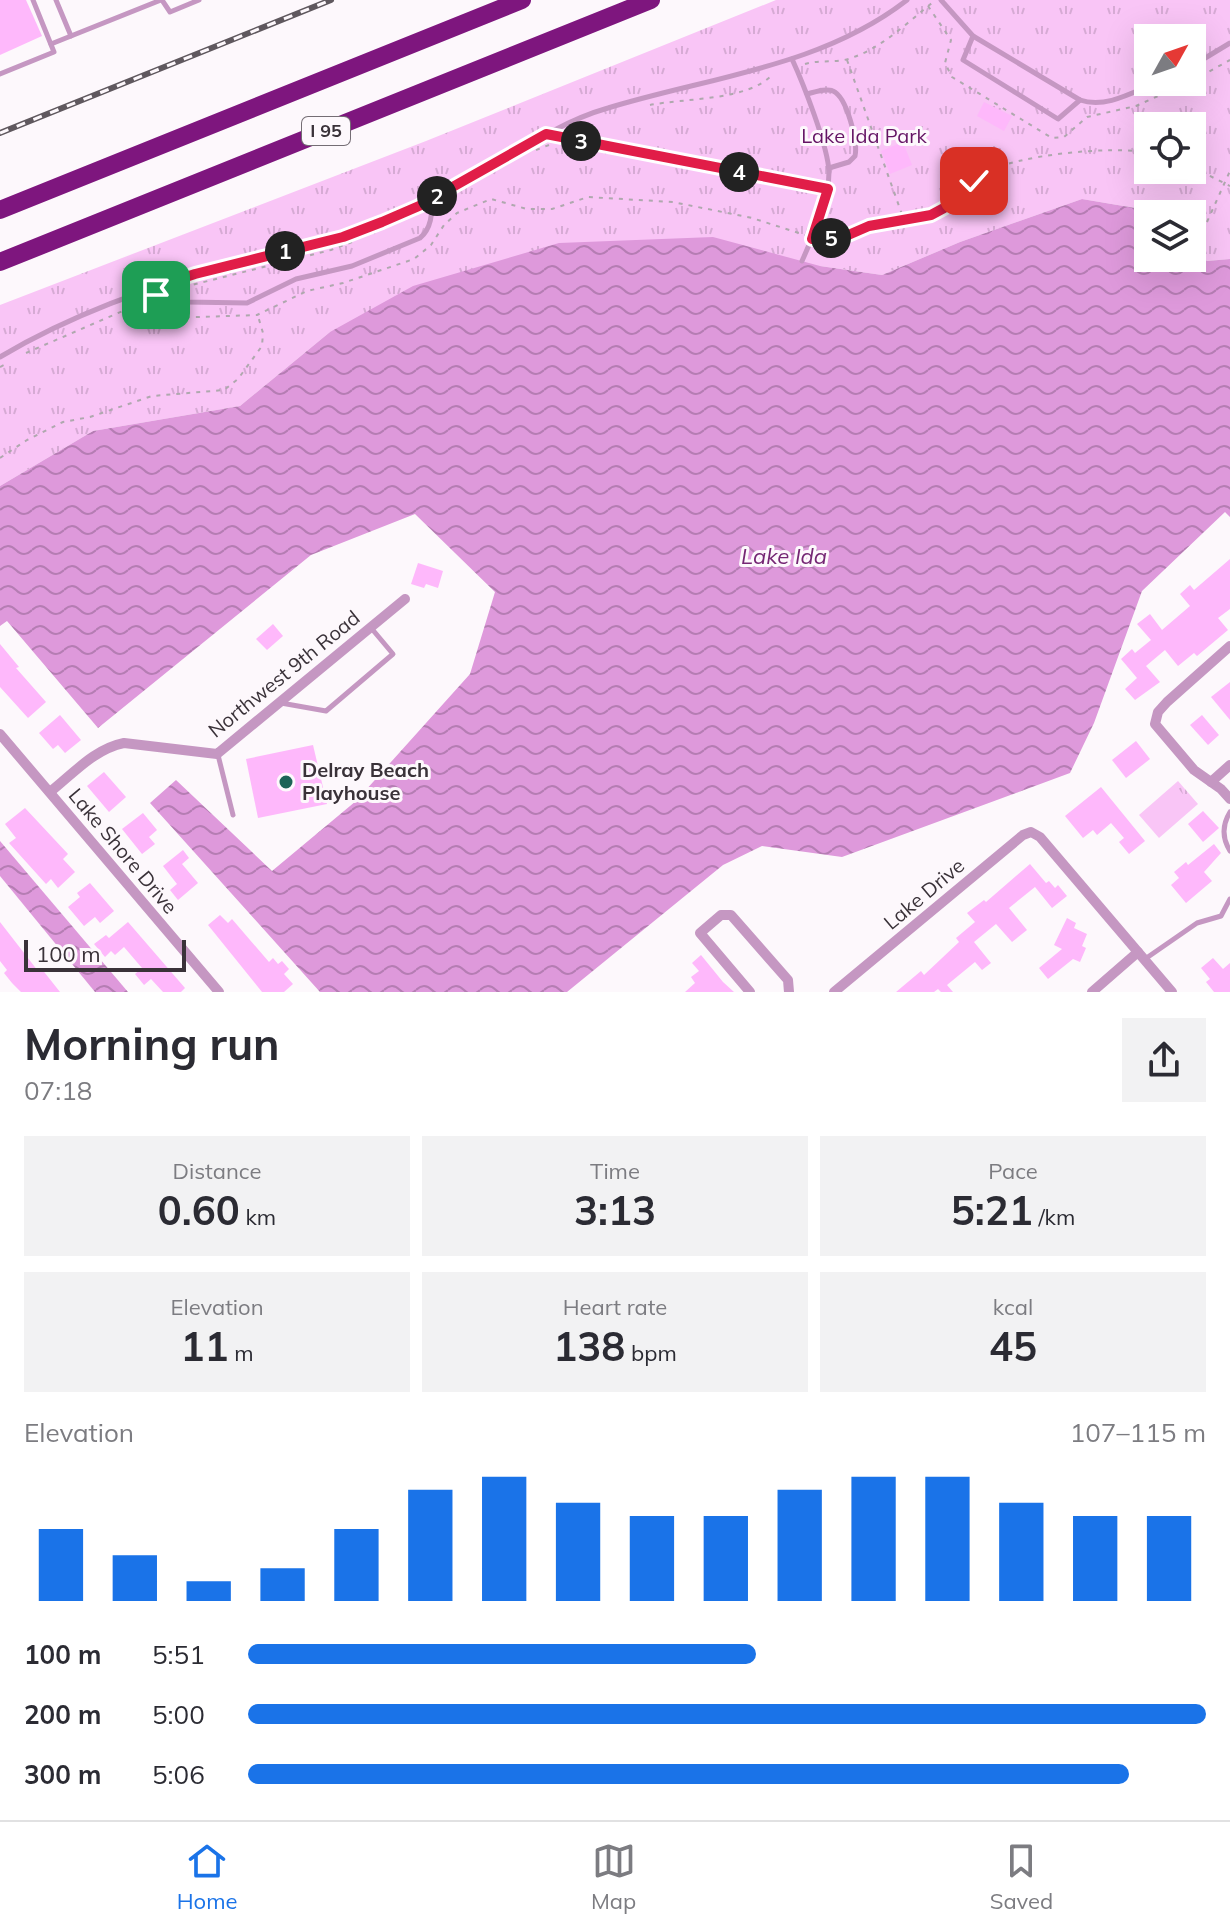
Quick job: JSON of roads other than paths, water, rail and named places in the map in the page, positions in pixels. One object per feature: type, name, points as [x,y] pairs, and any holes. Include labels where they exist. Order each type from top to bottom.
[{"type":"highway","name":"I 95","points":[[0,210],[522,0]]},
{"type":"highway","name":"I 95","points":[[0,262],[651,0]]},
{"type":"street","name":"Northwest 9th Road","points":[[50,792],[100,751],[115,745],[124,743],[217,754],[405,599]]},
{"type":"street","points":[[1230,646],[1167,702],[1158,712],[1155,724],[1194,770],[1230,799]]},
{"type":"street","name":"Lake Shore Drive","points":[[0,734],[219,992]]},
{"type":"street","points":[[1211,782],[1230,765]]},
{"type":"street","name":"Lake Drive","points":[[834,992],[1023,835],[1031,832],[1040,837],[1141,956]]},
{"type":"street","points":[[750,992],[700,933],[721,915],[731,915],[788,980],[789,992]]},
{"type":"street","points":[[1092,992],[1141,956],[1172,992]]},
{"type":"lane","points":[[0,74],[54,52],[33,0]]},
{"type":"lane","points":[[56,0],[71,36]]},
{"type":"lane","points":[[51,44],[161,0],[170,12],[199,0]]},
{"type":"lane","points":[[0,357],[143,291],[221,267],[343,237],[431,199],[546,134],[605,108],[727,79],[792,59],[849,37],[907,0]]},
{"type":"lane","points":[[941,0],[973,36],[1080,100],[1091,104],[1113,101],[1134,92]]},
{"type":"lane","points":[[973,36],[963,60],[1058,119],[1080,100]]},
{"type":"lane","points":[[1206,58],[1230,43]]},
{"type":"lane","points":[[792,59],[807,94],[829,168],[828,189],[802,261]]},
{"type":"lane","points":[[807,94],[829,89],[838,94],[845,106],[857,146],[855,156],[849,162],[829,168]]},
{"type":"lane","points":[[546,134],[828,189]]},
{"type":"lane","points":[[143,291],[187,302],[247,303],[296,279],[352,266],[420,238],[431,219],[431,199]]},
{"type":"lane","points":[[280,703],[326,711],[393,654],[370,627]]},
{"type":"lane","points":[[217,754],[233,815]]},
{"type":"lane","points":[[1230,812],[1223,830],[1230,851]]},
{"type":"lane","points":[[1141,956],[1197,923],[1221,916],[1230,899]]},
{"type":"water","name":"Lake Ida","points":[[1082,199],[1134,208],[1134,272],[1206,272],[1206,260],[1230,259],[1230,517],[1225,512],[1142,591],[1094,723],[1070,773],[842,857],[762,846],[723,865],[567,992],[320,992],[150,803],[176,780],[272,871],[356,801],[470,674],[495,592],[415,514],[311,555],[98,728],[7,621],[0,626],[0,486],[93,431],[240,406],[330,332],[413,286],[559,243],[713,237],[820,266],[882,275],[960,242]]},
{"type":"water","points":[[0,841],[128,992],[95,992],[0,876]]},
{"type":"railway","points":[[0,133],[331,0]]},
{"type":"place","name":"Delray Beach Playhouse","points":[[286,782]]},
{"type":"park label","name":"Lake Ida Park","points":[[864,136]]}]
